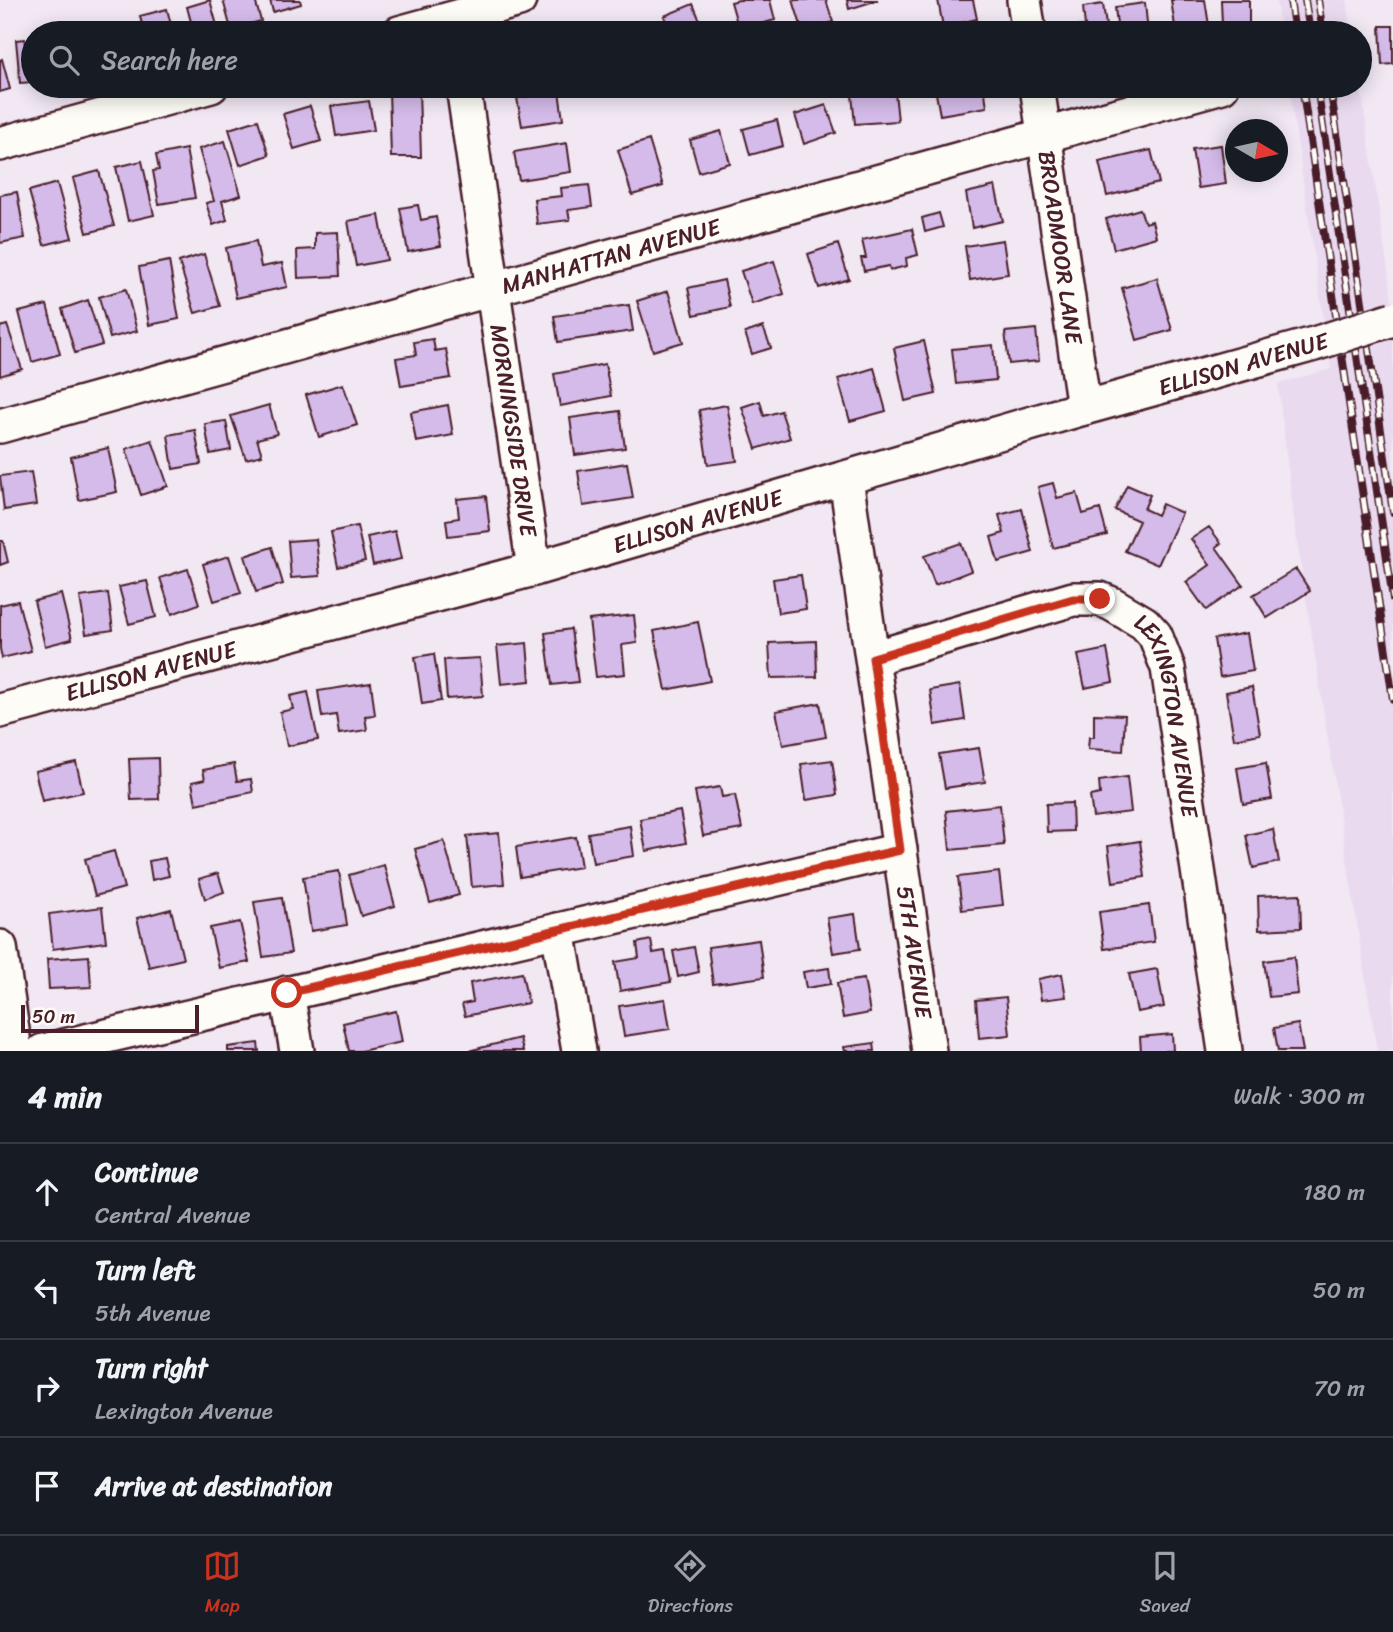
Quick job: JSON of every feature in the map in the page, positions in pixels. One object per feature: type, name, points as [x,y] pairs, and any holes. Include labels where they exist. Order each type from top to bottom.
[{"type":"street","points":[[453,17],[519,0]]},
{"type":"street","points":[[1024,0],[1027,21]]},
{"type":"street","points":[[0,144],[167,98]]},
{"type":"street","name":"MORNINGSIDE DRIVE","points":[[465,98],[534,569]]},
{"type":"street","name":"BROADMOOR LANE","points":[[1039,98],[1084,408]]},
{"type":"street","name":"MANHATTAN AVENUE","points":[[0,426],[1178,98]]},
{"type":"street","name":"ELLISON AVENUE","points":[[0,711],[534,569],[1393,319]]},
{"type":"street","name":"5TH AVENUE","points":[[846,479],[929,1051]]},
{"type":"street","name":"LEXINGTON AVENUE","points":[[873,658],[1073,599],[1100,599],[1150,629],[1168,668],[1225,1051]]},
{"type":"street","points":[[43,1051],[900,850]]},
{"type":"street","points":[[558,930],[579,1051]]},
{"type":"street","points":[[0,947],[15,1051]]},
{"type":"street","points":[[287,993],[297,1051]]},
{"type":"shaded area","points":[[1276,0],[1347,0],[1350,21],[1279,21]]},
{"type":"shaded area","points":[[1291,98],[1362,98],[1393,306],[1393,1051],[1377,1051],[1296,535],[1278,384],[1331,369]]},
{"type":"building","points":[[210,0],[216,21],[191,21],[187,7]]},
{"type":"building","points":[[223,0],[255,0],[261,21],[229,21]]},
{"type":"building","points":[[270,0],[300,0],[301,4],[273,12]]},
{"type":"building","points":[[770,0],[775,20],[736,21],[731,2]]},
{"type":"building","points":[[793,0],[826,0],[833,21],[800,21]]},
{"type":"building","points":[[847,0],[878,0],[849,9]]},
{"type":"building","points":[[938,0],[973,0],[977,19],[942,21]]},
{"type":"building","points":[[1171,0],[1205,0],[1208,21],[1174,21]]},
{"type":"building","points":[[1221,0],[1249,0],[1249,21],[1222,21]]},
{"type":"building","points":[[1145,3],[1147,21],[1117,21],[1115,7]]},
{"type":"building","points":[[693,4],[700,21],[666,21],[664,16]]},
{"type":"building","points":[[1103,4],[1105,21],[1084,21],[1083,7]]},
{"type":"building","points":[[167,9],[170,21],[141,21],[140,16]]},
{"type":"building","points":[[1380,26],[1393,26],[1393,64],[1382,65]]},
{"type":"building","points":[[21,39],[21,83],[20,83],[16,40]]},
{"type":"building","points":[[2,59],[10,89],[0,92],[0,60]]},
{"type":"building","points":[[389,98],[419,98],[421,157],[391,157]]},
{"type":"building","points":[[517,98],[560,98],[563,120],[522,126]]},
{"type":"building","points":[[852,98],[896,98],[898,121],[855,124]]},
{"type":"building","points":[[937,98],[986,98],[987,107],[940,115]]},
{"type":"building","points":[[369,101],[374,130],[336,136],[331,106]]},
{"type":"building","points":[[826,105],[836,133],[804,144],[795,115]]},
{"type":"building","points":[[310,106],[321,141],[294,149],[283,114]]},
{"type":"building","points":[[258,120],[269,155],[240,165],[229,129]]},
{"type":"building","points":[[777,120],[783,146],[750,155],[743,129]]},
{"type":"building","points":[[721,131],[730,163],[699,172],[690,140]]},
{"type":"building","points":[[649,140],[663,186],[632,195],[618,150]]},
{"type":"building","points":[[225,141],[241,195],[222,201],[227,220],[213,225],[206,203],[214,201],[199,149]]},
{"type":"building","points":[[567,143],[571,172],[519,180],[514,152]]},
{"type":"building","points":[[1221,145],[1226,184],[1198,188],[1192,149]]},
{"type":"building","points":[[186,149],[195,198],[159,204],[153,171],[159,170],[156,155]]},
{"type":"building","points":[[1151,150],[1159,183],[1107,196],[1099,162]]},
{"type":"building","points":[[142,161],[154,215],[128,221],[116,167]]},
{"type":"building","points":[[99,171],[114,226],[87,233],[73,178]]},
{"type":"building","points":[[57,183],[72,238],[44,245],[29,191]]},
{"type":"building","points":[[589,185],[592,207],[568,210],[570,220],[537,224],[534,199],[562,196],[561,188]]},
{"type":"building","points":[[995,186],[1003,221],[972,228],[966,193]]},
{"type":"building","points":[[17,192],[25,238],[0,243],[0,195]]},
{"type":"building","points":[[418,205],[421,220],[436,217],[441,246],[408,252],[400,208]]},
{"type":"building","points":[[1140,209],[1145,223],[1152,221],[1156,237],[1114,249],[1106,219]]},
{"type":"building","points":[[939,213],[943,227],[925,232],[922,218]]},
{"type":"building","points":[[379,215],[387,260],[356,266],[348,221]]},
{"type":"building","points":[[912,229],[918,255],[906,258],[907,266],[864,271],[861,258],[866,258],[862,240]]},
{"type":"building","points":[[338,232],[340,276],[298,278],[297,250],[315,249],[315,233]]},
{"type":"building","points":[[1003,240],[1008,274],[970,280],[965,246]]},
{"type":"building","points":[[256,241],[261,267],[282,263],[287,287],[236,298],[226,248]]},
{"type":"building","points":[[838,244],[849,279],[819,288],[808,254]]},
{"type":"building","points":[[204,254],[220,306],[195,313],[179,262]]},
{"type":"building","points":[[169,261],[179,319],[149,325],[139,267]]},
{"type":"building","points":[[774,261],[784,294],[752,304],[741,271]]},
{"type":"building","points":[[1157,278],[1172,330],[1137,340],[1122,288]]},
{"type":"building","points":[[724,280],[730,307],[694,315],[688,288]]},
{"type":"building","points":[[126,289],[137,331],[110,338],[99,297]]},
{"type":"building","points":[[668,291],[683,342],[653,351],[637,301]]},
{"type":"building","points":[[88,300],[102,345],[75,353],[62,309]]},
{"type":"building","points":[[47,305],[60,354],[32,362],[19,312]]},
{"type":"building","points":[[629,305],[633,331],[558,342],[554,316]]},
{"type":"building","points":[[7,325],[22,369],[0,376],[0,327]]},
{"type":"building","points":[[763,327],[771,348],[752,354],[745,333]]},
{"type":"building","points":[[1036,329],[1039,361],[1009,364],[1005,332]]},
{"type":"building","points":[[433,339],[435,351],[446,349],[451,378],[401,386],[396,358],[416,355],[414,342]]},
{"type":"building","points":[[924,341],[936,394],[905,401],[894,348]]},
{"type":"building","points":[[993,345],[996,380],[956,384],[952,349]]},
{"type":"building","points":[[605,364],[611,396],[560,406],[554,374]]},
{"type":"building","points":[[874,368],[886,411],[850,421],[838,379]]},
{"type":"building","points":[[343,384],[357,425],[319,437],[306,395]]},
{"type":"building","points":[[760,401],[764,416],[781,411],[790,438],[756,449],[742,407]]},
{"type":"building","points":[[269,405],[277,434],[257,439],[262,455],[246,459],[231,416]]},
{"type":"building","points":[[448,405],[453,435],[416,442],[411,412]]},
{"type":"building","points":[[727,405],[737,461],[708,465],[699,410]]},
{"type":"building","points":[[620,411],[625,448],[575,455],[570,418]]},
{"type":"building","points":[[226,421],[231,450],[210,454],[205,424]]},
{"type":"building","points":[[195,430],[201,464],[173,469],[168,435]]},
{"type":"building","points":[[152,440],[168,486],[141,495],[126,449]]},
{"type":"building","points":[[108,448],[117,492],[79,500],[71,457]]},
{"type":"building","points":[[627,463],[633,498],[583,506],[578,471]]},
{"type":"building","points":[[31,472],[36,505],[4,510],[0,476]]},
{"type":"building","points":[[1053,483],[1057,498],[1077,493],[1083,514],[1100,509],[1107,535],[1053,548],[1038,487]]},
{"type":"building","points":[[1127,485],[1150,495],[1144,509],[1157,515],[1162,504],[1182,513],[1158,565],[1125,551],[1139,521],[1115,510]]},
{"type":"building","points":[[486,496],[490,531],[448,536],[446,520],[459,518],[457,499]]},
{"type":"building","points":[[1022,509],[1033,552],[998,562],[991,537],[1004,533],[999,515]]},
{"type":"building","points":[[357,526],[365,561],[338,567],[331,532]]},
{"type":"building","points":[[1209,527],[1221,543],[1216,547],[1243,585],[1206,610],[1186,582],[1210,565],[1191,539]]},
{"type":"building","points":[[395,531],[401,559],[373,565],[367,537]]},
{"type":"building","points":[[316,539],[320,576],[291,578],[288,541]]},
{"type":"building","points":[[0,541],[3,541],[8,562],[0,565]]},
{"type":"building","points":[[961,543],[971,571],[935,585],[924,556]]},
{"type":"building","points":[[272,547],[283,584],[256,592],[245,556]]},
{"type":"building","points":[[229,556],[241,593],[214,601],[203,564]]},
{"type":"building","points":[[188,569],[199,604],[172,614],[160,578]]},
{"type":"building","points":[[1296,569],[1310,591],[1267,618],[1253,595]]},
{"type":"building","points":[[801,575],[806,609],[778,613],[773,579]]},
{"type":"building","points":[[147,581],[156,617],[129,624],[119,587]]},
{"type":"building","points":[[108,593],[113,630],[86,634],[80,597]]},
{"type":"building","points":[[61,594],[72,639],[45,646],[34,601]]},
{"type":"building","points":[[18,601],[31,651],[2,658],[0,605]]},
{"type":"building","points":[[634,615],[637,643],[622,645],[625,674],[596,677],[589,620]]},
{"type":"building","points":[[698,622],[710,681],[666,690],[654,631]]},
{"type":"building","points":[[571,629],[578,682],[552,685],[545,633]]},
{"type":"building","points":[[1247,633],[1253,671],[1220,677],[1214,639]]},
{"type":"building","points":[[816,641],[817,677],[771,678],[769,643]]},
{"type":"building","points":[[527,643],[530,681],[501,684],[497,646]]},
{"type":"building","points":[[1107,649],[1113,682],[1085,688],[1078,655]]},
{"type":"building","points":[[434,654],[441,701],[422,704],[415,657]]},
{"type":"building","points":[[480,658],[483,696],[447,699],[444,660]]},
{"type":"building","points":[[371,683],[375,715],[365,716],[367,730],[339,734],[336,715],[322,717],[318,691]]},
{"type":"building","points":[[960,685],[965,720],[935,725],[930,690]]},
{"type":"building","points":[[1252,687],[1260,734],[1234,739],[1226,692]]},
{"type":"building","points":[[308,692],[318,740],[287,746],[280,712],[293,709],[290,696]]},
{"type":"building","points":[[820,703],[826,737],[783,745],[776,711]]},
{"type":"building","points":[[1094,714],[1125,715],[1123,751],[1088,749],[1089,737],[1094,737]]},
{"type":"building","points":[[979,748],[985,782],[945,788],[939,754]]},
{"type":"building","points":[[158,758],[159,799],[131,800],[129,759]]},
{"type":"building","points":[[832,760],[837,795],[806,800],[801,764]]},
{"type":"building","points":[[76,762],[83,792],[42,801],[35,771]]},
{"type":"building","points":[[1266,763],[1272,799],[1243,804],[1237,768]]},
{"type":"building","points":[[234,764],[237,781],[251,779],[253,792],[196,804],[192,782],[205,779],[203,770]]},
{"type":"building","points":[[1127,777],[1131,812],[1093,817],[1090,796],[1100,794],[1099,781]]},
{"type":"building","points":[[720,787],[722,797],[735,795],[742,829],[703,836],[695,791]]},
{"type":"building","points":[[1072,803],[1073,831],[1047,832],[1046,804]]},
{"type":"building","points":[[1000,805],[1004,845],[950,850],[946,811]]},
{"type":"building","points":[[680,811],[686,843],[646,851],[640,819]]},
{"type":"building","points":[[630,826],[634,856],[593,863],[588,833]]},
{"type":"building","points":[[1273,829],[1279,862],[1253,868],[1246,835]]},
{"type":"building","points":[[499,833],[504,884],[472,887],[467,836]]},
{"type":"building","points":[[576,837],[581,867],[520,877],[516,847]]},
{"type":"building","points":[[444,841],[459,895],[430,903],[415,849]]},
{"type":"building","points":[[1140,841],[1145,877],[1113,882],[1108,846]]},
{"type":"building","points":[[114,851],[124,888],[95,896],[85,859]]},
{"type":"building","points":[[165,858],[169,876],[152,880],[149,861]]},
{"type":"building","points":[[384,865],[395,906],[361,916],[349,875]]},
{"type":"building","points":[[339,871],[347,925],[311,931],[303,877]]},
{"type":"building","points":[[999,872],[1003,905],[962,910],[958,877]]},
{"type":"building","points":[[218,873],[224,892],[205,899],[199,879]]},
{"type":"building","points":[[1300,894],[1301,928],[1259,930],[1258,896]]},
{"type":"building","points":[[282,898],[291,953],[263,957],[254,902]]},
{"type":"building","points":[[1149,905],[1154,942],[1104,949],[1099,912]]},
{"type":"building","points":[[102,907],[106,942],[53,949],[49,914]]},
{"type":"building","points":[[171,909],[183,959],[149,967],[137,918]]},
{"type":"building","points":[[855,914],[860,949],[833,953],[827,918]]},
{"type":"building","points":[[240,922],[249,962],[219,968],[210,928]]},
{"type":"building","points":[[651,940],[653,953],[665,951],[671,982],[620,991],[615,962],[639,958],[637,943]]},
{"type":"building","points":[[759,940],[764,977],[713,984],[708,947]]},
{"type":"building","points":[[694,947],[699,972],[678,977],[673,951]]},
{"type":"building","points":[[89,956],[91,987],[49,989],[47,959]]},
{"type":"building","points":[[1294,957],[1298,994],[1269,997],[1264,961]]},
{"type":"building","points":[[829,968],[831,984],[806,988],[803,972]]},
{"type":"building","points":[[1157,969],[1164,1007],[1137,1012],[1129,974]]},
{"type":"building","points":[[522,973],[528,1003],[465,1016],[462,1004],[473,1002],[470,983]]},
{"type":"building","points":[[1062,974],[1066,997],[1041,1000],[1038,979]]},
{"type":"building","points":[[864,979],[870,1013],[843,1018],[837,983]]},
{"type":"building","points":[[1006,997],[1010,1035],[979,1038],[976,1000]]},
{"type":"building","points":[[665,999],[670,1029],[624,1036],[619,1006]]},
{"type":"building","points":[[396,1011],[402,1042],[349,1051],[343,1023]]},
{"type":"building","points":[[1298,1024],[1303,1051],[1278,1051],[1274,1028]]},
{"type":"building","points":[[1172,1034],[1173,1051],[1141,1051],[1140,1037]]},
{"type":"building","points":[[520,1038],[523,1051],[468,1051]]},
{"type":"building","points":[[258,1043],[259,1051],[228,1051],[228,1047]]},
{"type":"building","points":[[874,1043],[875,1051],[845,1051],[844,1047]]},
{"type":"railway","points":[[1290,0],[1293,21]]},
{"type":"railway","points":[[1305,0],[1308,21]]},
{"type":"railway","points":[[1318,0],[1321,21]]},
{"type":"railway","points":[[1304,98],[1393,699]]},
{"type":"railway","points":[[1319,98],[1393,599]]},
{"type":"railway","points":[[1332,98],[1393,512]]},
{"type":"route","points":[[287,993],[900,850],[873,658],[1073,599],[1100,599]]}]
